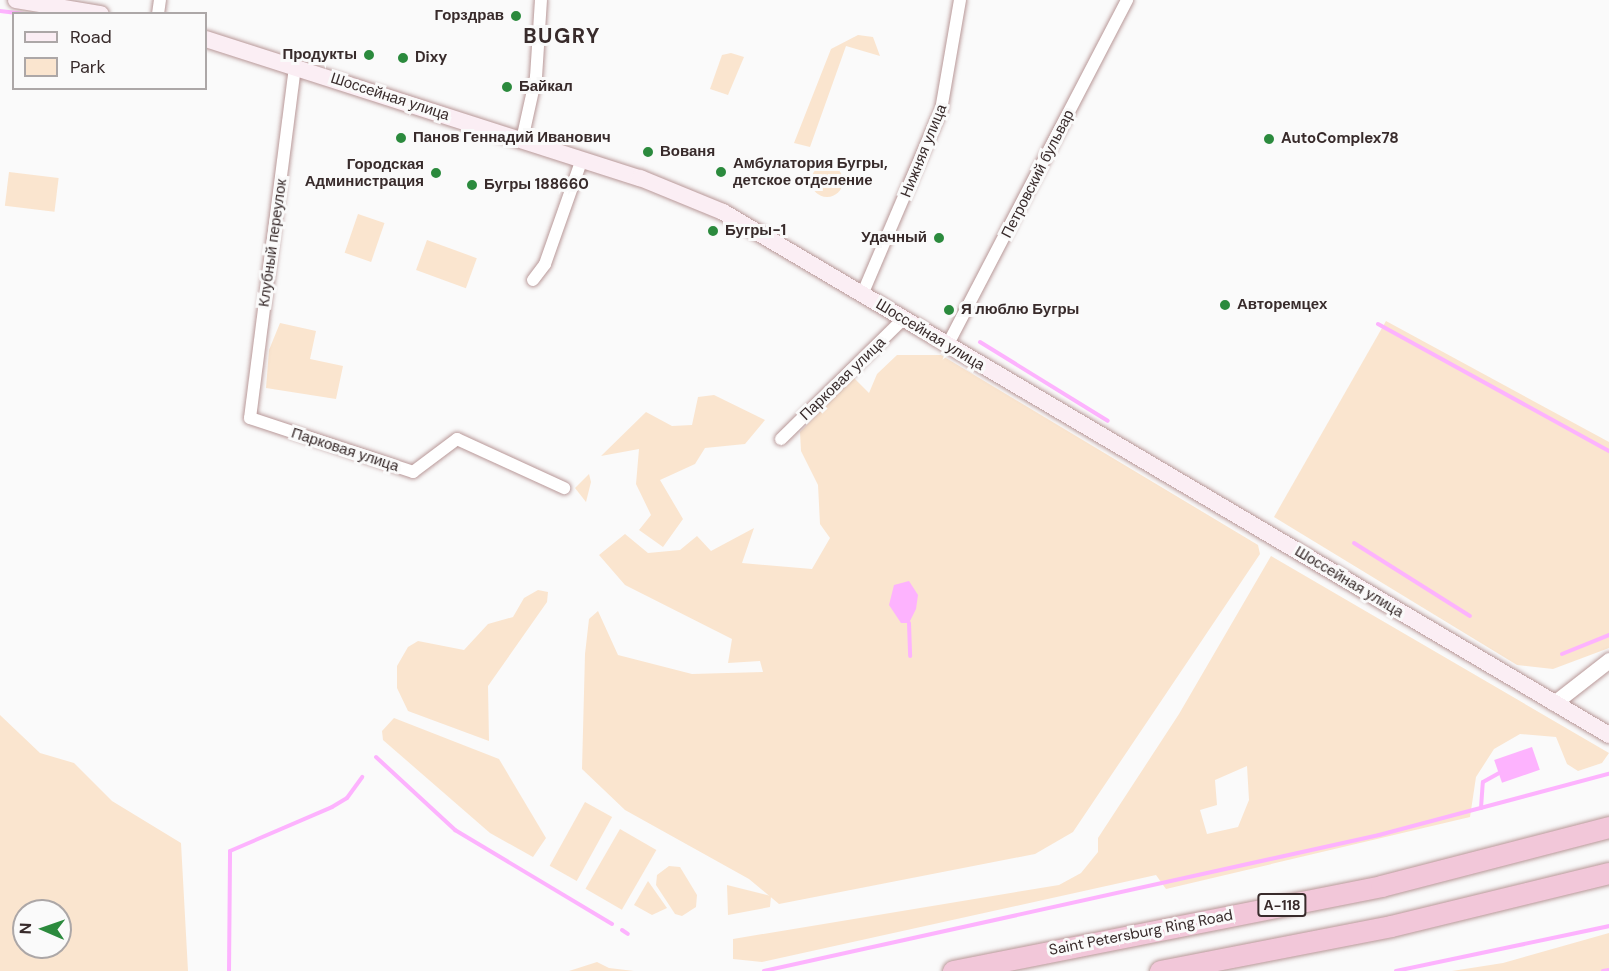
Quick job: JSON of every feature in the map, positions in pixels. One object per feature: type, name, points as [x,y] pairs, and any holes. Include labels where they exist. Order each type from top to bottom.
[{"type":"highway","name":"Saint Petersburg Ring Road","points":[[952,971],[1381,886],[1609,827]]},
{"type":"highway","points":[[1160,971],[1391,926],[1609,873]]},
{"type":"main road","points":[[16,0],[89,12]]},
{"type":"main road","name":"Шоссейная улица","points":[[207,39],[582,159],[687,195],[903,319],[1609,735]]},
{"type":"street","points":[[522,140],[536,77],[542,0]]},
{"type":"street","name":"Нижняя улица","points":[[862,295],[941,110],[960,0]]},
{"type":"street","name":"Петровский бульвар","points":[[947,346],[1127,0]]},
{"type":"street","name":"Клубный переулок","points":[[250,418],[295,67]]},
{"type":"street","points":[[533,280],[545,264],[582,159]]},
{"type":"street","name":"Парковая улица","points":[[781,439],[903,319]]},
{"type":"street","name":"Парковая улица","points":[[250,418],[413,472],[458,439],[564,488]]},
{"type":"street","points":[[1554,703],[1609,660]]},
{"type":"green space","points":[[858,35],[873,37],[880,56],[846,46],[810,147],[794,143],[831,49]]},
{"type":"green space","points":[[731,53],[744,57],[728,95],[710,89],[722,55]]},
{"type":"green space","points":[[827,165],[838,170],[843,181],[838,192],[827,197],[816,192],[811,181],[816,170]]},
{"type":"green space","points":[[9,172],[59,178],[54,212],[5,206]]},
{"type":"green space","points":[[358,214],[384,223],[371,262],[345,253]]},
{"type":"green space","points":[[427,240],[477,258],[466,288],[416,270]]},
{"type":"green space","points":[[1386,321],[1609,442],[1609,648],[1553,669],[1517,665],[1274,517]]},
{"type":"green space","points":[[280,323],[316,331],[310,359],[343,366],[336,399],[266,388],[269,350]]},
{"type":"green space","points":[[897,355],[941,355],[1258,545],[1260,554],[1073,832],[1035,854],[779,904],[749,879],[625,810],[582,769],[585,654],[589,619],[598,611],[618,655],[692,674],[763,672],[760,661],[728,663],[732,639],[625,585],[599,555],[625,534],[648,553],[680,550],[697,536],[711,551],[754,528],[742,563],[812,569],[830,538],[820,524],[818,485],[801,451],[800,432],[854,378],[869,393],[877,374]]},
{"type":"green space","points":[[714,395],[765,420],[745,444],[705,448],[695,464],[660,480],[683,519],[663,547],[639,530],[651,515],[636,484],[639,449],[601,456],[646,412],[672,426],[692,425],[698,397]]},
{"type":"green space","points":[[589,474],[591,482],[586,502],[575,488]]},
{"type":"green space","points":[[1271,556],[1609,753],[1602,763],[1578,771],[1567,764],[1556,737],[1520,734],[1494,749],[1476,777],[1470,817],[1166,889],[1156,875],[762,962],[733,959],[733,939],[1059,885],[1081,873],[1098,852],[1098,838],[1179,714]],"holes":[[[1247,766],[1249,800],[1238,827],[1207,834],[1200,810],[1217,805],[1215,780]]]},
{"type":"green space","points":[[538,590],[548,592],[547,602],[488,686],[489,741],[408,711],[397,688],[397,666],[408,647],[418,641],[464,650],[488,624],[513,617],[524,598]]},
{"type":"green space","points":[[0,715],[40,753],[74,763],[112,801],[181,843],[188,971],[0,971]]},
{"type":"green space","points":[[394,718],[499,759],[546,838],[533,857],[490,833],[383,740],[382,731]]},
{"type":"green space","points":[[585,802],[612,817],[577,881],[550,866]]},
{"type":"green space","points":[[620,829],[656,850],[622,910],[586,889]]},
{"type":"green space","points":[[669,866],[680,867],[697,895],[696,907],[682,916],[675,914],[656,885],[657,875]]},
{"type":"green space","points":[[648,881],[667,908],[652,915],[634,905]]},
{"type":"green space","points":[[727,885],[771,896],[770,907],[728,915]]},
{"type":"green space","points":[[1609,933],[1609,971],[1452,971],[1503,963]]},
{"type":"green space","points":[[597,962],[609,968],[634,971],[569,971]]},
{"type":"shaded area","points":[[909,581],[918,595],[916,609],[909,623],[901,623],[889,605],[894,585]]},
{"type":"shaded area","points":[[1532,747],[1540,770],[1502,783],[1494,760]]},
{"type":"waterway","points":[[0,11],[12,13]]},
{"type":"waterway","points":[[1378,324],[1609,451]]},
{"type":"waterway","points":[[980,342],[1108,421]]},
{"type":"waterway","points":[[1354,543],[1470,616]]},
{"type":"waterway","points":[[909,623],[910,656]]},
{"type":"waterway","points":[[1562,654],[1609,635]]},
{"type":"waterway","points":[[376,757],[455,830],[612,924]]},
{"type":"waterway","points":[[1481,808],[1483,782],[1499,773]]},
{"type":"waterway","points":[[764,971],[1379,835],[1609,774]]},
{"type":"waterway","points":[[229,971],[230,851],[332,807],[347,798],[362,777]]},
{"type":"waterway","points":[[1396,971],[1609,926]]},
{"type":"waterway","points":[[622,930],[628,934]]},
{"type":"waterway","points":[[1603,971],[1609,970]]},
{"type":"place","name":"Горздрав","points":[[516,16]]},
{"type":"place","name":"Продукты","points":[[369,55]]},
{"type":"place","name":"Dixy","points":[[403,58]]},
{"type":"place","name":"Байкал","points":[[507,87]]},
{"type":"place","name":"Панов Геннадий Иванович","points":[[401,138]]},
{"type":"place","name":"AutoComplex78","points":[[1269,139]]},
{"type":"place","name":"Вованя","points":[[648,152]]},
{"type":"place","name":"Амбулатория Бугры, детское отделение","points":[[721,172]]},
{"type":"place","name":"Городская Администрация","points":[[436,173]]},
{"type":"place","name":"Бугры 188660","points":[[472,185]]},
{"type":"place","name":"Бугры-1","points":[[713,231]]},
{"type":"place","name":"Удачный","points":[[939,238]]},
{"type":"place","name":"Авторемцех","points":[[1225,305]]},
{"type":"place","name":"Я люблю Бугры","points":[[949,310]]},
{"type":"district","name":"BUGRY","points":[[562,36]]}]
